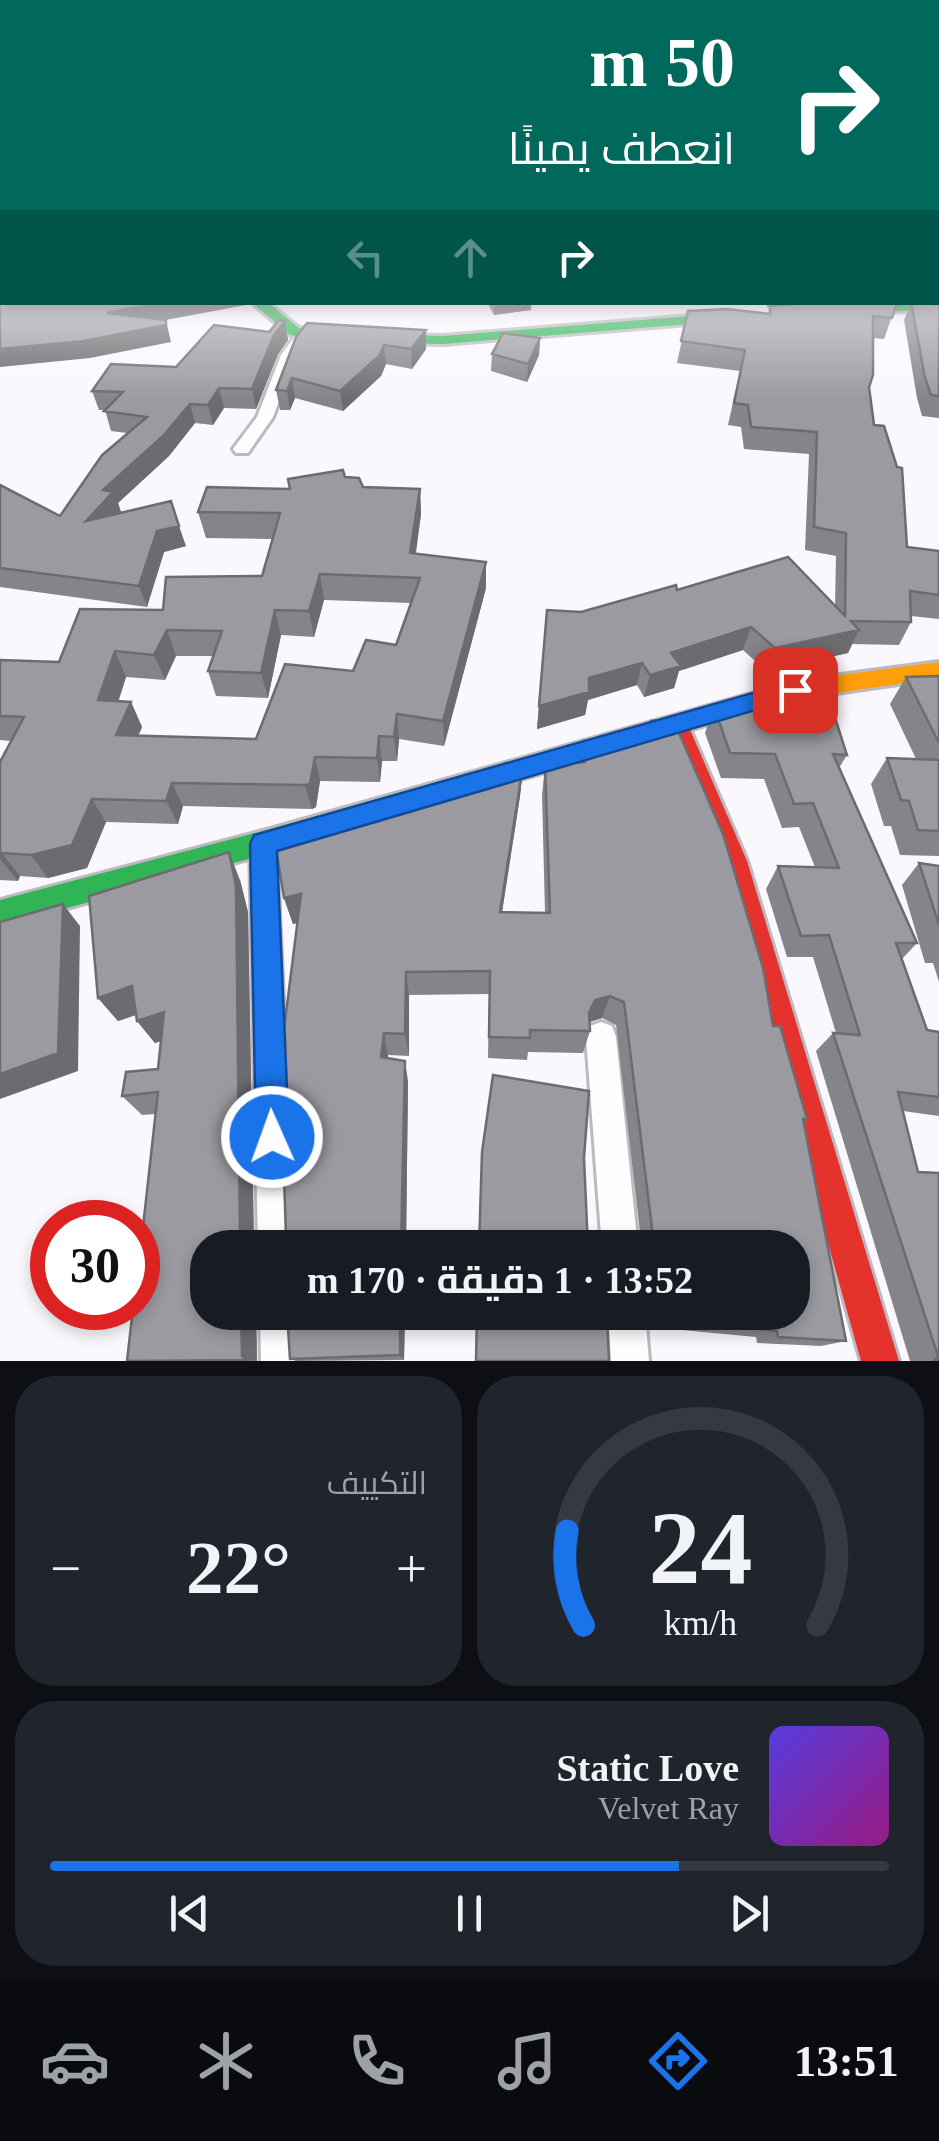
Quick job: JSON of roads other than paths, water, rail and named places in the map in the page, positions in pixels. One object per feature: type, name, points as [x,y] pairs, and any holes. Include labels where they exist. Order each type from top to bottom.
[{"type":"street","points":[[262,305],[295,332],[304,334],[443,340],[746,316]]},
{"type":"street","points":[[823,312],[939,306]]},
{"type":"street","points":[[242,449],[265,417],[289,354],[304,334]]},
{"type":"street","points":[[0,913],[263,844],[795,690],[939,670]]},
{"type":"street","points":[[676,724],[734,861],[880,1361]]},
{"type":"street","points":[[263,844],[275,1230]]},
{"type":"street","points":[[601,1037],[618,1230]]},
{"type":"street","points":[[279,1330],[280,1361]]},
{"type":"street","points":[[627,1330],[630,1361]]}]
